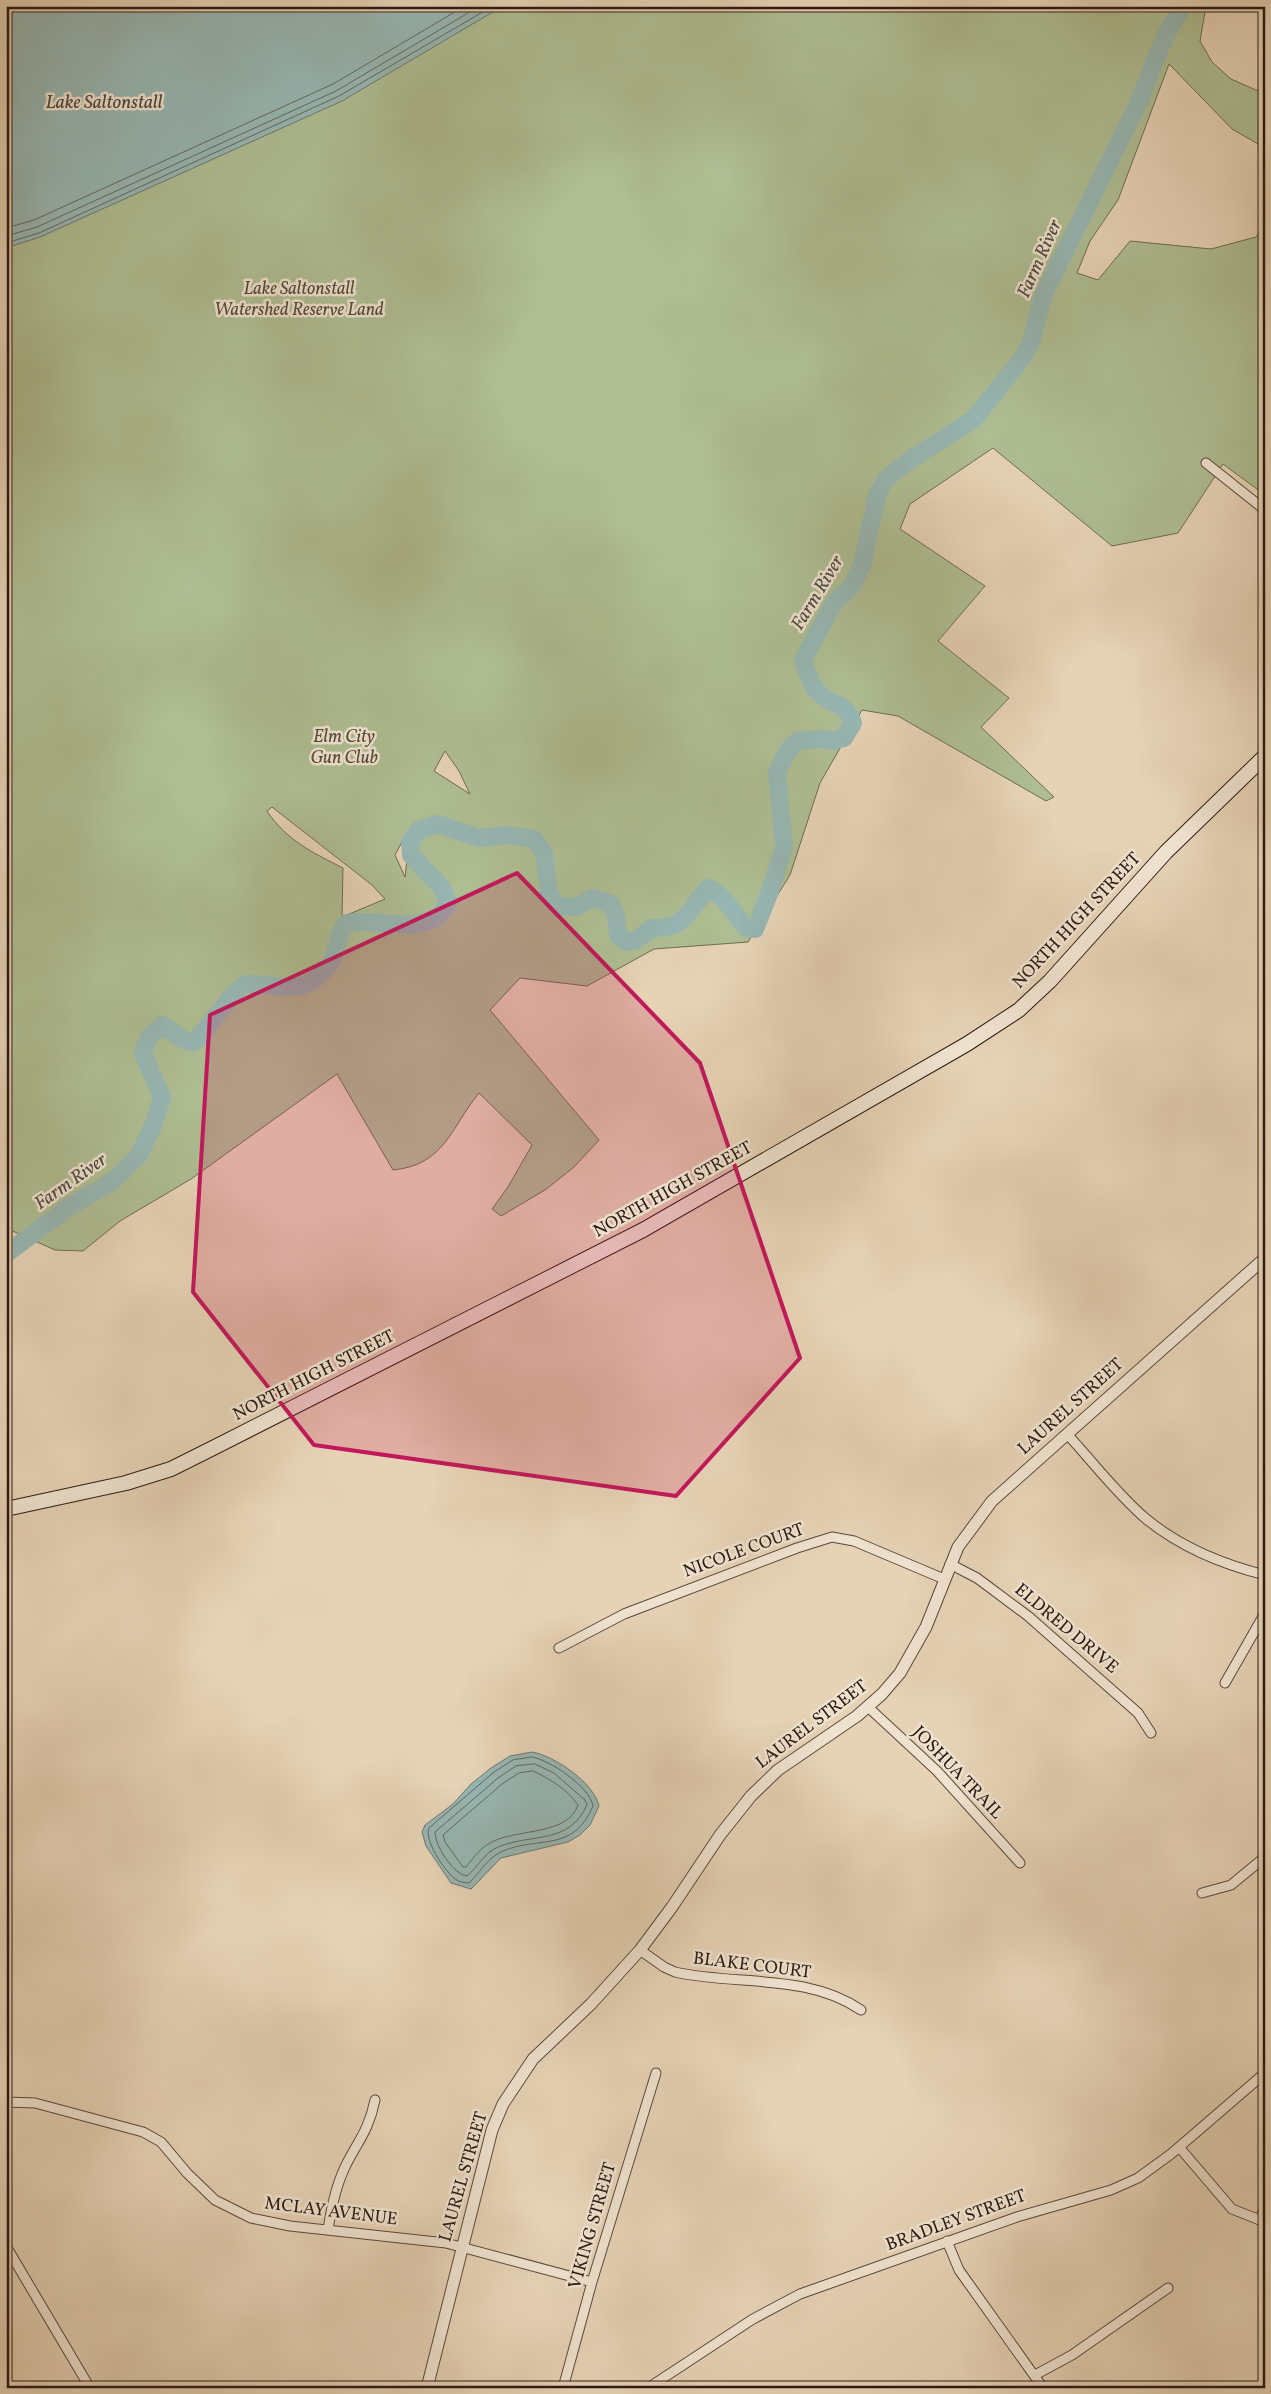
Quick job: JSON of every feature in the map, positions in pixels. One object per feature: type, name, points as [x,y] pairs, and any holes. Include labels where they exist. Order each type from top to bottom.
[{"type":"main road","name":"NORTH HIGH STREET","points":[[6,1510],[126,1483],[171,1468],[211,1449],[643,1230],[967,1044],[1018,1010],[1050,981],[1160,858],[1265,756]]},
{"type":"street","points":[[1206,463],[1265,510]]},
{"type":"street","name":"LAUREL STREET","points":[[427,2388],[492,2130],[512,2088],[540,2051],[591,2004],[640,1950],[672,1908],[720,1835],[751,1796],[782,1767],[868,1707],[893,1680],[909,1659],[926,1627],[950,1564],[968,1532],[992,1501],[1265,1258]]},
{"type":"street","points":[[1067,1434],[1133,1506],[1162,1530],[1207,1556],[1230,1566],[1265,1575]]},
{"type":"street","name":"NICOLE COURT","points":[[559,1648],[633,1610],[797,1548],[832,1537],[845,1538],[863,1544],[944,1579]]},
{"type":"street","name":"ELDRED DRIVE","points":[[950,1564],[977,1578],[1028,1616],[1138,1713],[1151,1733]]},
{"type":"street","points":[[1225,1683],[1265,1613]]},
{"type":"street","name":"JOSHUA TRAIL","points":[[868,1707],[937,1771],[1020,1863]]},
{"type":"street","points":[[1202,1893],[1231,1885],[1265,1857]]},
{"type":"street","name":"BLAKE COURT","points":[[640,1950],[664,1967],[675,1972],[809,1988],[836,1995],[862,2010]]},
{"type":"street","name":"VIKING STREET","points":[[563,2388],[592,2282],[656,2073]]},
{"type":"street","name":"BRADLEY STREET","points":[[648,2388],[774,2306],[800,2294],[1042,2208],[1123,2185],[1150,2170],[1265,2074]]},
{"type":"street","points":[[328,2230],[339,2182],[345,2167],[367,2131],[375,2100]]},
{"type":"street","name":"MCLAY AVENUE","points":[[6,2102],[35,2103],[143,2132],[161,2142],[201,2188],[231,2210],[265,2222],[446,2243],[592,2282]]},
{"type":"street","points":[[1179,2147],[1222,2200],[1236,2211],[1262,2221],[1265,2209]]},
{"type":"street","points":[[947,2242],[959,2270],[1043,2388]]},
{"type":"street","points":[[6,2246],[90,2388]]},
{"type":"street","points":[[1035,2375],[1072,2355],[1168,2288]]},
{"type":"highlighted area","points":[[517,873],[700,1063],[800,1358],[676,1496],[314,1445],[193,1292],[210,1015]]},
{"type":"green space","points":[[6,6],[1206,6],[1200,41],[1212,62],[1231,79],[1265,94],[1265,148],[1232,129],[1169,64],[1118,200],[1090,241],[1077,273],[1098,280],[1130,241],[1211,249],[1256,237],[1265,224],[1265,488],[1261,492],[1223,464],[1178,533],[1112,546],[993,448],[910,504],[900,529],[985,586],[938,641],[1009,698],[981,727],[1054,797],[1046,801],[898,716],[862,710],[820,783],[790,875],[748,942],[654,949],[587,986],[520,978],[490,1010],[599,1140],[574,1167],[545,1190],[501,1216],[492,1209],[508,1187],[532,1145],[479,1093],[436,1152],[424,1161],[410,1167],[393,1170],[337,1074],[191,1179],[120,1221],[83,1251],[55,1250],[6,1228]],"holes":[[[445,751],[459,771],[470,794],[434,771]],[[272,807],[372,885],[385,899],[342,917],[343,868],[291,838],[267,811]],[[403,840],[407,859],[405,877],[395,855]]]},
{"type":"water","name":"Lake Saltonstall","points":[[6,6],[503,6],[342,101],[40,237],[6,248]]},
{"type":"water","points":[[532,1752],[562,1765],[590,1788],[599,1806],[590,1825],[580,1835],[568,1842],[501,1858],[471,1889],[451,1883],[426,1846],[422,1832],[425,1825],[453,1804],[471,1784],[491,1768],[510,1756]]},
{"type":"waterway","name":"Farm River","points":[[6,1254],[69,1207],[113,1181],[139,1155],[153,1126],[162,1097],[143,1053],[148,1038],[162,1025],[184,1040],[194,1042],[234,993],[244,985],[260,984],[296,987],[314,979],[331,962],[343,927],[347,923],[417,924],[429,921],[440,914],[448,903],[442,888],[411,855],[410,842],[419,830],[438,824],[479,838],[508,835],[534,839],[544,853],[549,892],[557,906],[576,907],[593,898],[611,904],[616,917],[618,935],[626,942],[636,940],[652,928],[664,927],[680,922],[708,888],[725,901],[747,928],[755,929],[771,889],[784,846],[777,772],[789,749],[798,741],[820,739],[832,741],[844,738],[853,723],[847,711],[821,695],[810,679],[803,660],[834,603],[852,586],[862,565],[877,495],[886,479],[910,460],[974,419],[1023,357],[1031,342],[1044,294],[1137,106],[1166,34],[1183,6]]},
{"type":"park label","name":"Lake Saltonstall Watershed Reserve Land","points":[[299,299]]},
{"type":"park label","name":"Elm City Gun Club","points":[[344,748]]}]
